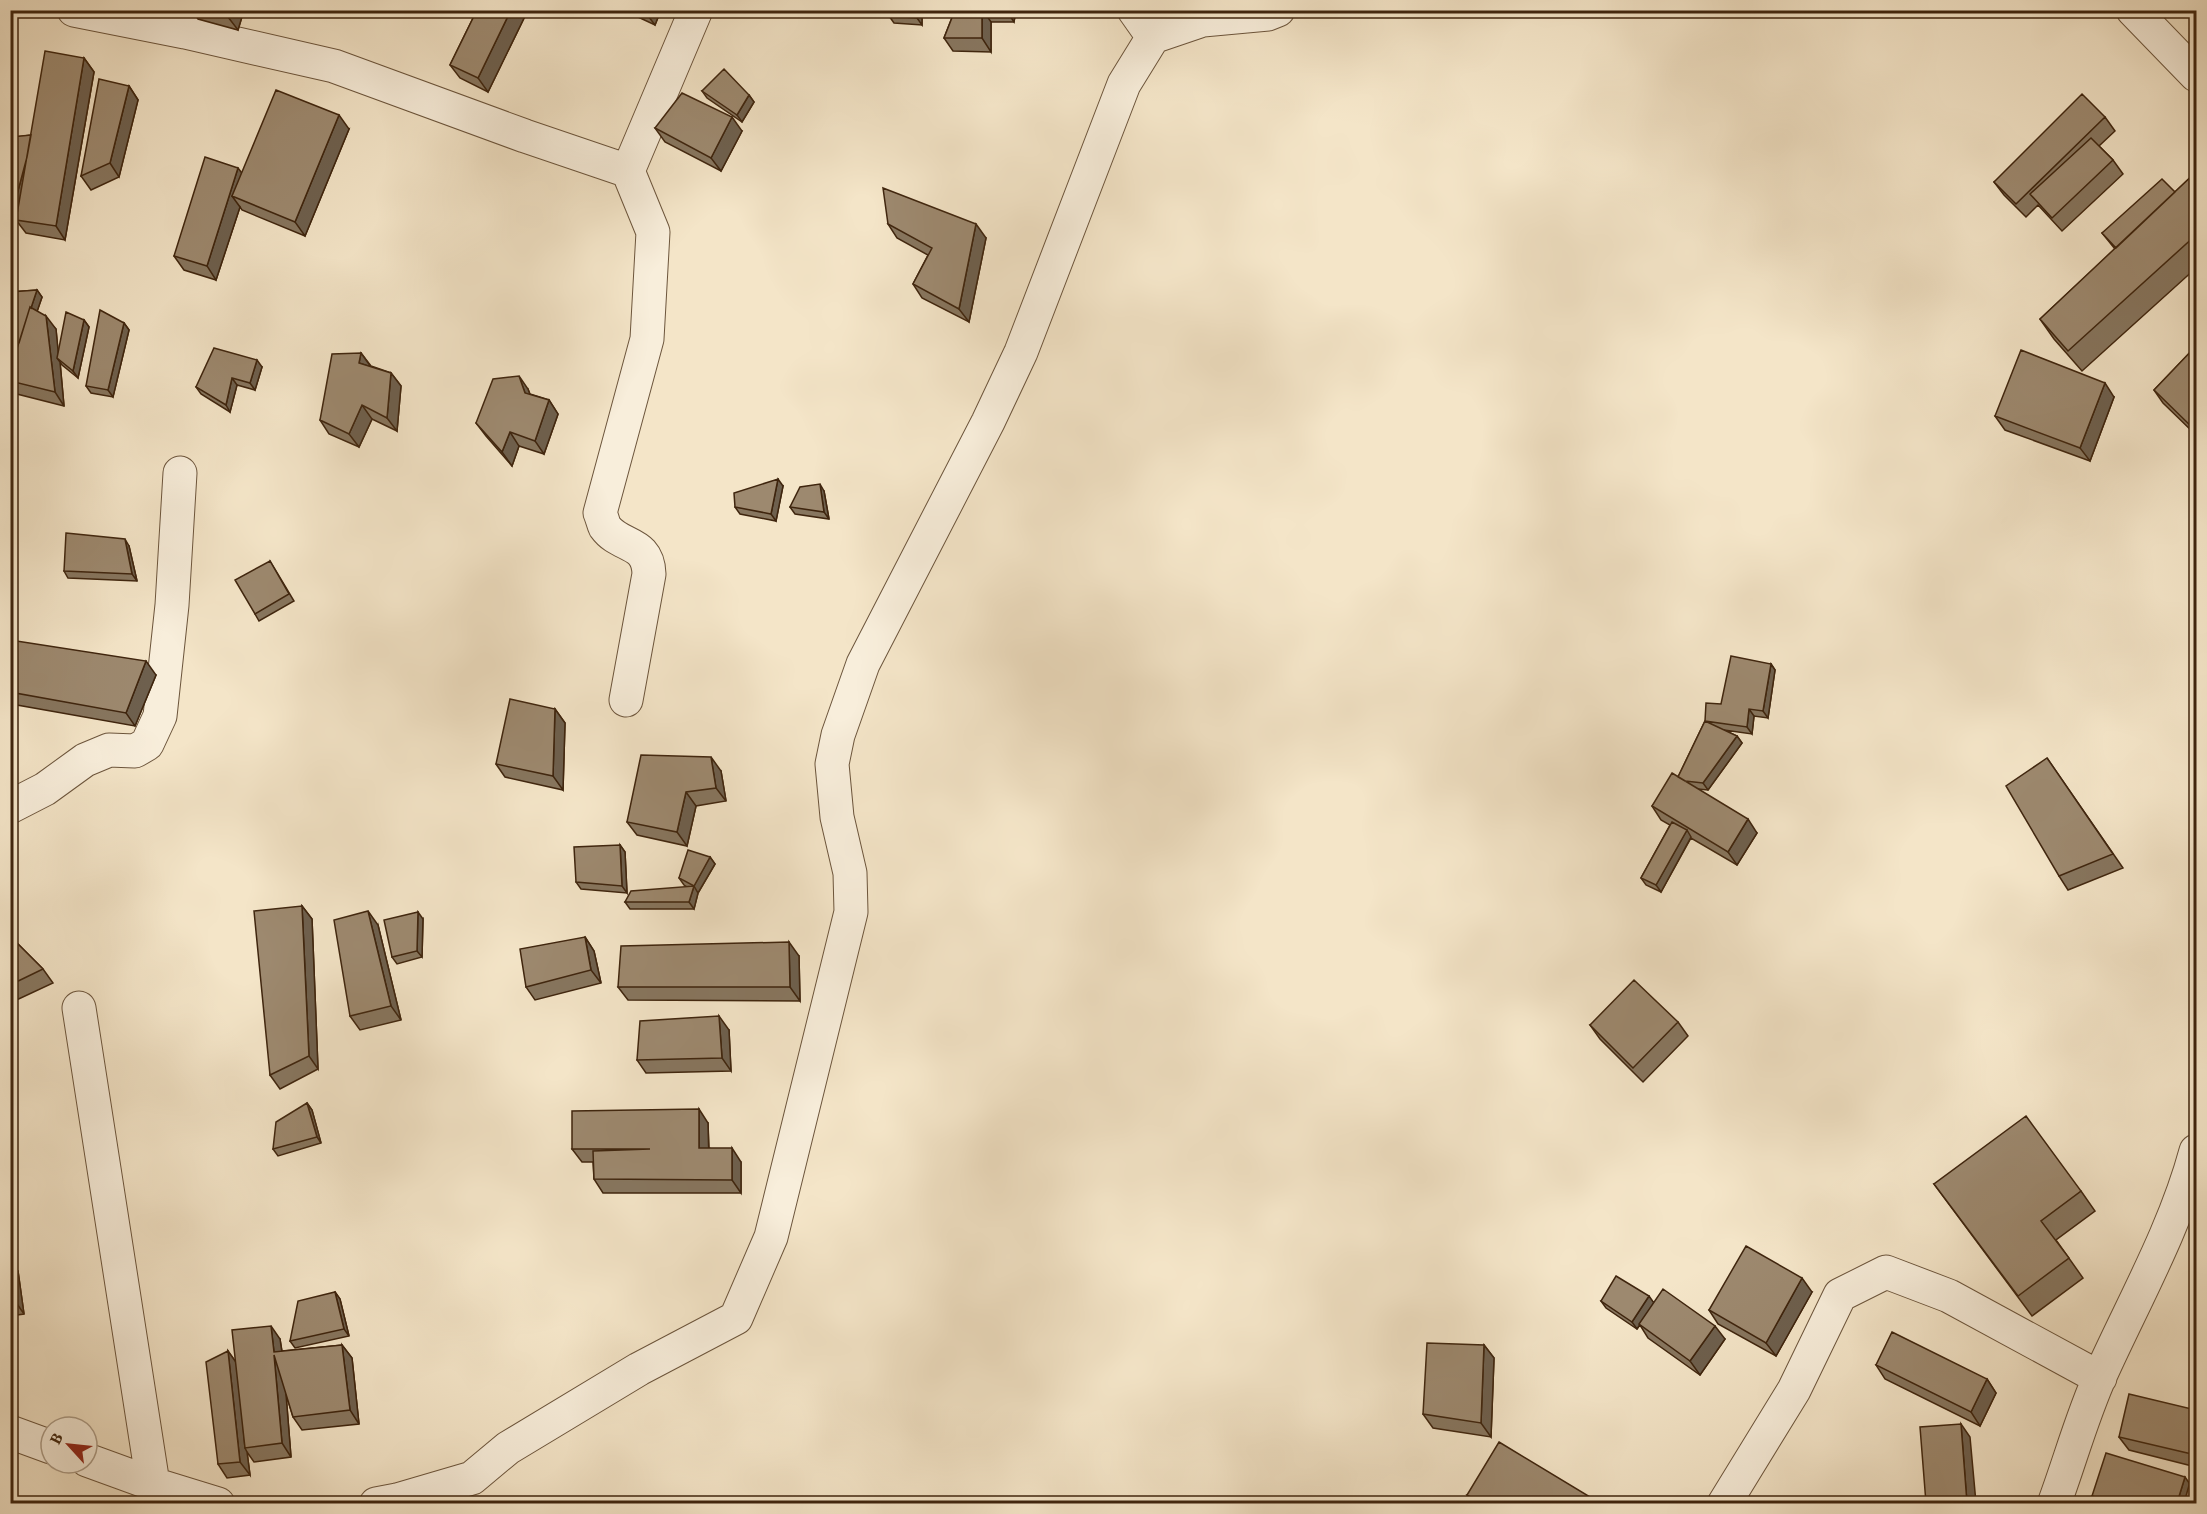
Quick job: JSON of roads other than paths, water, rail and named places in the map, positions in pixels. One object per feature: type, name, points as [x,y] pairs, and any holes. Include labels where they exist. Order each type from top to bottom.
[{"type":"street","points":[[74,10],[188,21],[334,66],[628,171]]},
{"type":"street","points":[[626,700],[649,564],[640,548],[618,537],[604,526],[600,513],[647,339],[653,232],[628,171],[696,10]]},
{"type":"street","points":[[1134,10],[1153,37]]},
{"type":"street","points":[[376,1503],[397,1500],[472,1478],[518,1442],[639,1369],[736,1318],[771,1237],[851,912],[850,873],[837,817],[832,764],[838,735],[863,664],[988,422],[1021,352],[1124,84],[1153,37],[1203,21],[1268,14],[1278,10]]},
{"type":"street","points":[[2133,10],[2196,75]]},
{"type":"street","points":[[10,807],[45,789],[85,760],[110,750],[135,751],[147,744],[160,716],[172,605],[180,473]]},
{"type":"street","points":[[79,1008],[153,1484]]},
{"type":"street","points":[[2054,1503],[2100,1378],[2195,1166]]},
{"type":"street","points":[[1724,1503],[1794,1390],[1840,1295],[1886,1272],[1949,1296],[2100,1378]]},
{"type":"street","points":[[10,1432],[39,1443]]},
{"type":"street","points":[[99,1464],[153,1484],[218,1503]]}]
